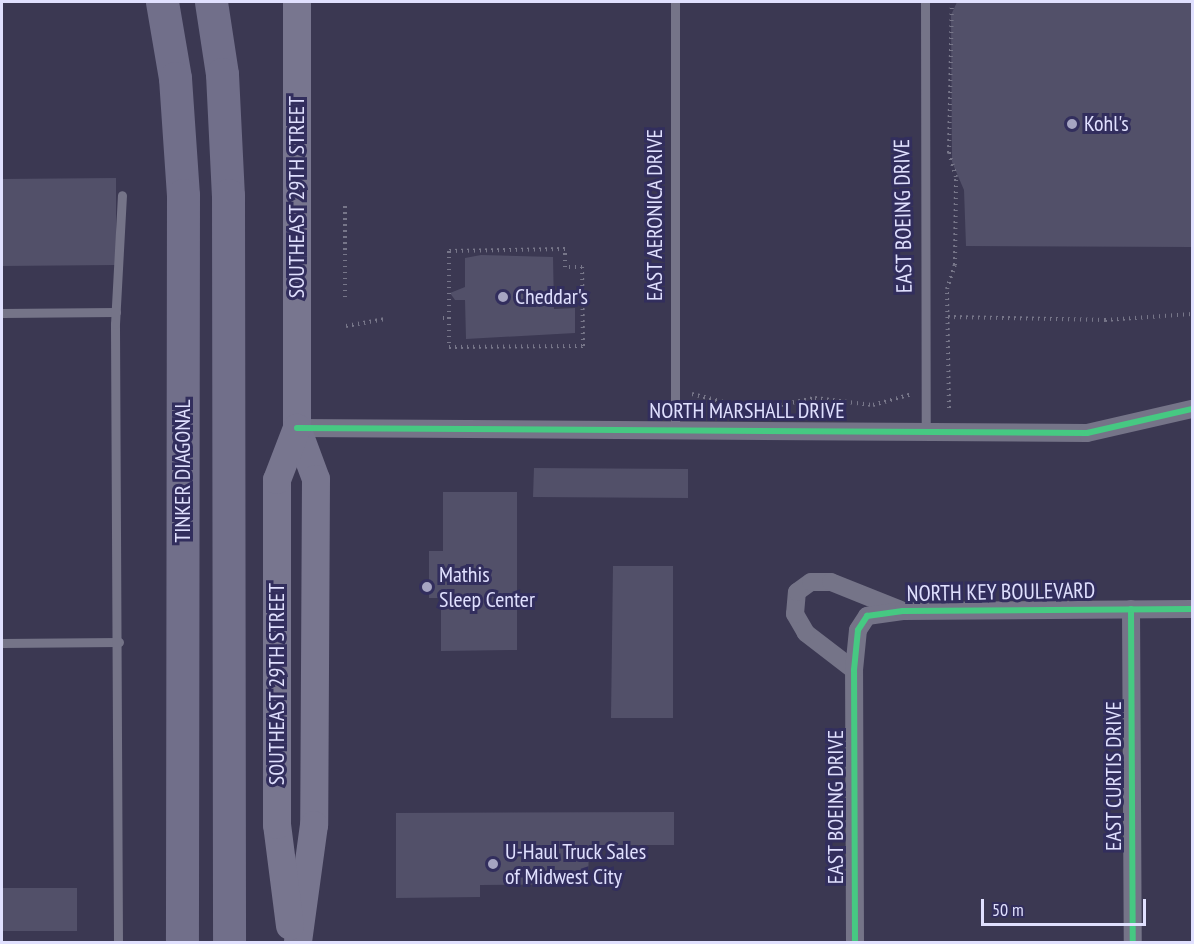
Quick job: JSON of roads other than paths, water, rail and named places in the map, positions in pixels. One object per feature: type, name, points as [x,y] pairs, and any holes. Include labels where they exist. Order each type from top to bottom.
[{"type":"highway","name":"TINKER DIAGONAL","points":[[162,2],[175,78],[183,195],[182,942]]},
{"type":"highway","name":"TINKER DIAGONAL","points":[[211,2],[222,74],[228,195],[229,942]]},
{"type":"main road","name":"SOUTHEAST 29TH STREET","points":[[297,2],[297,428],[316,479],[314,825],[298,942]]},
{"type":"main road","name":"SOUTHEAST 29TH STREET","points":[[292,942],[277,825],[277,480],[297,428]]},
{"type":"street","name":"NORTH MARSHALL DRIVE","points":[[297,428],[926,429],[1087,434],[1192,409]]},
{"type":"street","name":"NORTH KEY BOULEVARD","points":[[854,670],[806,633],[795,614],[797,592],[811,582],[831,582],[903,611]]},
{"type":"street","name":"EAST CURTIS DRIVE","points":[[1131,609],[1132,942]]},
{"type":"street","name":"NORTH KEY BOULEVARD","points":[[854,670],[858,630],[867,616],[903,611],[1192,609]]},
{"type":"street","name":"EAST BOEING DRIVE","points":[[854,670],[855,942]]},
{"type":"lane","name":"EAST AERONICA DRIVE","points":[[675,2],[675,428]]},
{"type":"lane","name":"EAST BOEING DRIVE","points":[[925,2],[926,429]]},
{"type":"lane","points":[[118,942],[119,642],[116,312],[122,195]]},
{"type":"lane","points":[[2,313],[116,312]]},
{"type":"lane","points":[[2,643],[119,642]]},
{"type":"place","name":"Kohl's","points":[[1072,124]]},
{"type":"place","name":"Cheddar's","points":[[503,297]]},
{"type":"place","name":"Mathis Sleep Center","points":[[427,587]]},
{"type":"place","name":"U-Haul Truck Sales of Midwest City","points":[[493,864]]}]
